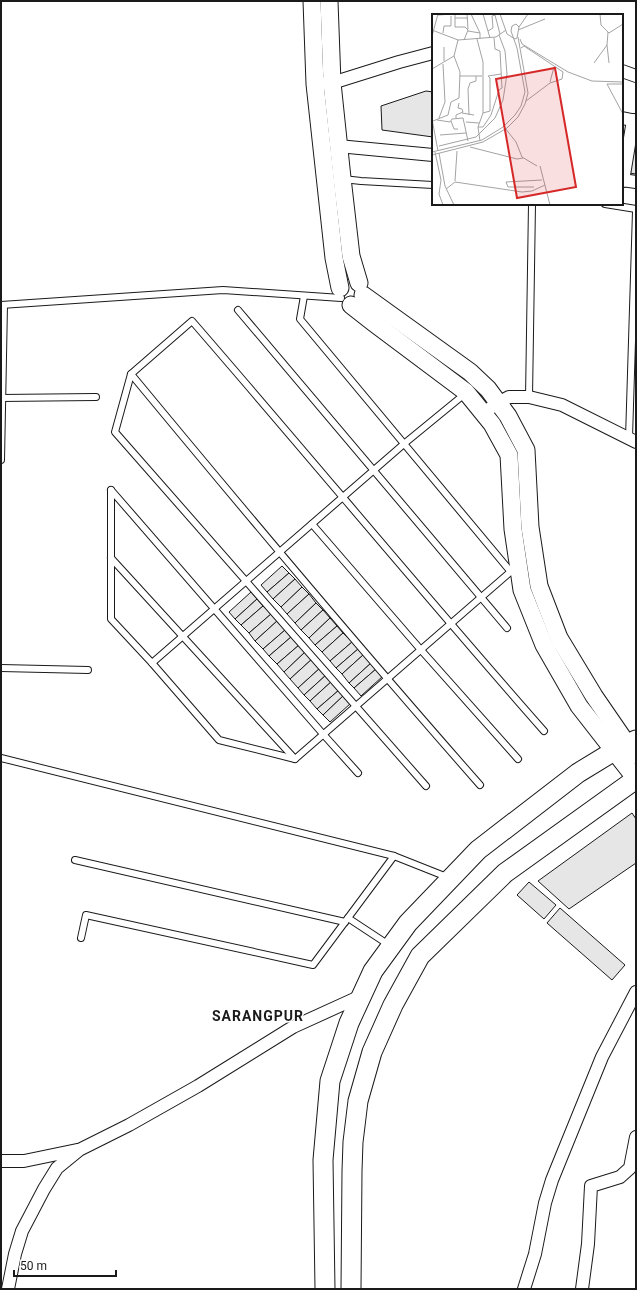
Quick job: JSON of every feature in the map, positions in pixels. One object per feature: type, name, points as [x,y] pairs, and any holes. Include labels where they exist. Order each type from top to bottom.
[{"type":"main road","points":[[312,1],[323,83],[333,177],[334,258],[351,294],[374,323],[466,392],[492,424],[509,455],[515,568],[522,590],[544,645],[579,706],[628,748]]},
{"type":"main road","points":[[329,1],[323,83],[338,146],[333,177]]},
{"type":"main road","points":[[351,294],[470,372],[488,389],[508,416],[526,450],[530,527],[539,586],[559,638],[628,748],[636,779],[505,873],[420,956],[393,1004],[372,1052],[358,1101],[353,1142],[351,1289]]},
{"type":"main road","points":[[325,1289],[323,1160],[330,1081],[349,1023],[373,971],[408,923],[484,845],[578,773],[628,748]]},
{"type":"street","points":[[323,83],[432,53]]},
{"type":"street","points":[[623,71],[636,76]]},
{"type":"street","points":[[630,120],[623,181],[636,182]]},
{"type":"street","points":[[338,146],[432,155]]},
{"type":"street","points":[[483,414],[509,397],[529,397],[562,405],[633,440]]},
{"type":"street","points":[[524,1289],[535,1254],[545,1203],[552,1180],[602,1057],[636,992]]},
{"type":"street","points":[[8,1289],[20,1237],[30,1213],[57,1168],[79,1150],[129,1125],[198,1086],[293,1026],[361,996]]},
{"type":"street","points":[[582,1289],[588,1244],[591,1186],[620,1178],[630,1168],[636,1137]]},
{"type":"street","points":[[1,1161],[24,1161],[79,1150]]},
{"type":"lane","points":[[333,177],[361,181],[432,185]]},
{"type":"lane","points":[[529,397],[532,205]]},
{"type":"lane","points":[[610,205],[636,210],[633,440]]},
{"type":"lane","points":[[1,460],[2,305],[223,290],[304,296],[351,294]]},
{"type":"lane","points":[[294,759],[515,568],[405,443],[300,319],[304,296]]},
{"type":"lane","points":[[238,310],[507,628]]},
{"type":"lane","points":[[426,786],[116,432],[131,374],[192,321],[450,624],[544,731]]},
{"type":"lane","points":[[131,374],[279,553],[480,785]]},
{"type":"lane","points":[[152,663],[405,443],[466,392]]},
{"type":"lane","points":[[2,398],[96,397]]},
{"type":"lane","points":[[294,759],[219,740],[152,663],[111,620],[111,490],[358,773]]},
{"type":"lane","points":[[312,524],[518,759]]},
{"type":"lane","points":[[111,558],[294,759]]},
{"type":"lane","points":[[1,668],[88,670]]},
{"type":"lane","points":[[1,758],[394,856],[451,878]]},
{"type":"lane","points":[[80,938],[86,915],[313,965],[394,856]]},
{"type":"lane","points":[[75,860],[347,920],[391,946]]},
{"type":"building","points":[[426,91],[432,92],[432,137],[382,130],[381,106]]},
{"type":"building","points":[[636,130],[636,174],[629,173]]},
{"type":"building","points":[[282,566],[289,573],[267,592],[261,585]]},
{"type":"building","points":[[289,573],[295,579],[273,599],[267,592]]},
{"type":"building","points":[[295,579],[302,587],[281,607],[273,599]]},
{"type":"building","points":[[302,587],[309,594],[287,614],[281,607]]},
{"type":"building","points":[[251,592],[257,599],[235,619],[229,612]]},
{"type":"building","points":[[309,594],[316,603],[295,623],[287,614]]},
{"type":"building","points":[[257,599],[263,606],[241,625],[235,619]]},
{"type":"building","points":[[316,603],[323,610],[301,630],[295,623]]},
{"type":"building","points":[[263,606],[271,614],[249,633],[241,625]]},
{"type":"building","points":[[323,610],[330,618],[309,638],[301,630]]},
{"type":"building","points":[[271,614],[277,621],[255,641],[249,633]]},
{"type":"building","points":[[330,618],[337,626],[315,645],[309,638]]},
{"type":"building","points":[[277,621],[285,630],[263,649],[255,641]]},
{"type":"building","points":[[337,626],[343,633],[322,652],[315,645]]},
{"type":"building","points":[[285,630],[291,637],[269,656],[263,649]]},
{"type":"building","points":[[343,633],[352,642],[330,661],[322,652]]},
{"type":"building","points":[[291,637],[299,645],[277,664],[269,656]]},
{"type":"building","points":[[352,642],[358,649],[336,668],[330,661]]},
{"type":"building","points":[[299,645],[305,652],[284,672],[277,664]]},
{"type":"building","points":[[358,649],[363,655],[342,674],[336,668]]},
{"type":"building","points":[[305,652],[312,659],[290,679],[284,672]]},
{"type":"building","points":[[363,655],[371,663],[349,683],[342,674]]},
{"type":"building","points":[[312,659],[320,668],[298,688],[290,679]]},
{"type":"building","points":[[371,663],[376,669],[354,688],[349,683]]},
{"type":"building","points":[[320,668],[326,675],[304,695],[298,688]]},
{"type":"building","points":[[376,669],[383,676],[361,696],[354,688]]},
{"type":"building","points":[[326,675],[332,681],[310,701],[304,695]]},
{"type":"building","points":[[332,681],[339,690],[317,709],[310,701]]},
{"type":"building","points":[[339,690],[344,695],[323,715],[317,709]]},
{"type":"building","points":[[344,695],[351,703],[330,722],[323,715]]},
{"type":"building","points":[[632,813],[636,819],[636,863],[569,909],[538,881]]},
{"type":"building","points":[[529,882],[556,905],[544,919],[517,895]]},
{"type":"building","points":[[560,908],[625,965],[612,980],[547,923]]},
{"type":"district","name":"SARANGPUR","points":[[258,1016]]}]
